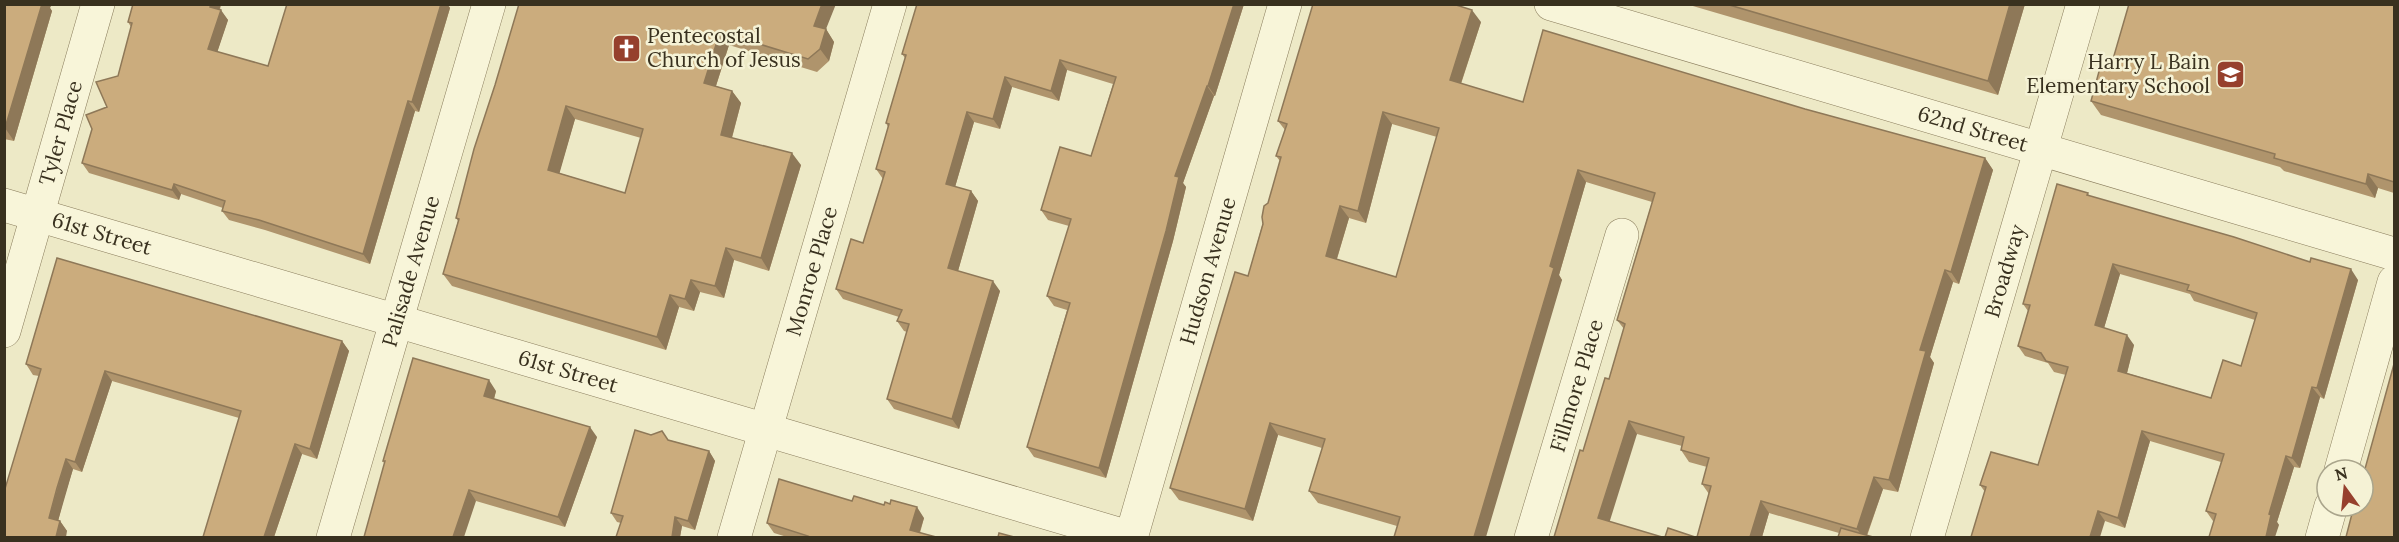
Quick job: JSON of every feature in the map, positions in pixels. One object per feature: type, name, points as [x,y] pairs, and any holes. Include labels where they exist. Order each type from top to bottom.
[{"type":"street","name":"Tyler Place","points":[[4,331],[98,4]]},
{"type":"street","name":"Palisade Avenue","points":[[333,537],[489,4]]},
{"type":"street","name":"Monroe Place","points":[[734,537],[890,4]]},
{"type":"street","name":"Hudson Avenue","points":[[1132,537],[1286,4]]},
{"type":"street","name":"62nd Street","points":[[1551,4],[2394,254]]},
{"type":"street","name":"Broadway","points":[[1927,537],[2083,4]]},
{"type":"street","name":"61st Street","points":[[4,206],[1132,537]]},
{"type":"street","name":"Fillmore Place","points":[[1531,537],[1622,235]]},
{"type":"street","points":[[2344,458],[2394,282]]},
{"type":"street","points":[[2322,537],[2328,518]]},
{"type":"building","points":[[4,4],[42,4],[5,128],[4,128]]},
{"type":"building","points":[[133,4],[211,4],[210,7],[221,10],[208,49],[268,66],[287,4],[441,4],[412,102],[408,101],[363,254],[259,220],[222,211],[225,201],[174,184],[172,190],[82,163],[92,129],[86,115],[107,107],[96,82],[118,76],[132,23],[128,22]]},
{"type":"building","points":[[519,4],[822,4],[814,26],[826,29],[820,49],[808,59],[720,32],[704,83],[732,91],[721,135],[792,153],[761,258],[726,248],[715,286],[691,280],[685,299],[670,295],[657,337],[443,274],[459,219],[456,218],[474,149]],"holes":[[[566,106],[643,129],[625,193],[548,170]]]},
{"type":"building","points":[[917,4],[1234,4],[1208,86],[1175,176],[1179,177],[1166,231],[1099,468],[1027,447],[1070,303],[1047,296],[1071,219],[1041,210],[1060,147],[1091,156],[1116,77],[1060,60],[1051,91],[1005,77],[993,119],[967,112],[946,184],[971,191],[948,268],[993,281],[952,419],[887,399],[909,324],[897,321],[902,310],[836,289],[851,239],[863,243],[885,172],[876,169],[889,124],[886,123],[906,55],[902,54]]},
{"type":"building","points":[[1313,4],[1453,4],[1472,10],[1450,80],[1523,102],[1543,30],[1805,109],[1985,158],[1951,272],[1945,270],[1920,350],[1926,351],[1889,480],[1874,477],[1857,529],[1761,501],[1750,537],[1697,537],[1711,486],[1702,484],[1709,458],[1681,450],[1684,437],[1629,421],[1598,518],[1662,537],[1554,537],[1580,450],[1583,451],[1605,378],[1609,379],[1625,324],[1617,320],[1655,193],[1578,170],[1550,266],[1554,268],[1474,537],[1394,537],[1400,517],[1309,491],[1325,439],[1270,423],[1245,509],[1170,488],[1235,272],[1248,276],[1263,224],[1264,206],[1268,203],[1281,157],[1276,156],[1287,124],[1278,121]],"holes":[[[1383,112],[1439,128],[1396,277],[1326,256],[1340,206],[1358,211]]]},
{"type":"building","points":[[1726,4],[2010,4],[1988,81]]},
{"type":"building","name":"Harry L Bain Elementary School","points":[[2129,4],[2394,4],[2394,182],[2368,174],[2366,184],[2274,158],[2275,154],[2091,101],[2101,64],[2111,66]]},
{"type":"building","points":[[2057,184],[2310,262],[2311,258],[2351,269],[2317,388],[2312,387],[2292,458],[2286,456],[2269,514],[2271,515],[2266,537],[2209,537],[2216,514],[2206,511],[2224,454],[2142,431],[2118,518],[2098,511],[2090,537],[1971,537],[1986,487],[1980,485],[1991,452],[2038,465],[2068,367],[2046,361],[2041,353],[2018,346],[2030,305],[2023,304]],"holes":[[[2113,264],[2189,285],[2187,290],[2257,313],[2241,366],[2223,360],[2211,398],[2118,371],[2127,335],[2095,325]]]},
{"type":"building","points":[[57,258],[342,341],[310,449],[295,444],[264,537],[203,537],[241,411],[105,371],[75,462],[66,459],[57,488],[49,518],[60,521],[56,537],[4,537],[4,492],[41,369],[26,364]]},
{"type":"building","points":[[413,358],[489,380],[484,396],[590,427],[558,517],[469,490],[453,537],[364,537]]},
{"type":"building","points":[[2394,364],[2394,537],[2346,537],[2351,518],[2375,518],[2375,458],[2368,458]]},
{"type":"building","points":[[635,430],[651,435],[662,431],[668,440],[709,451],[688,521],[675,517],[672,537],[616,537],[623,516],[611,513]]},
{"type":"building","points":[[779,479],[852,501],[854,496],[884,505],[885,502],[890,504],[891,500],[917,507],[910,530],[936,537],[807,537],[767,523]]},
{"type":"building","points":[[1668,528],[1695,537],[1665,537]]},
{"type":"building","points":[[1841,528],[1873,537],[1838,537]]},
{"type":"building","points":[[999,533],[1014,537],[998,537]]},
{"type":"place","name":"Pentecostal Church of Jesus","points":[[626,48]]},
{"type":"place","name":"Harry L Bain Elementary School","points":[[2231,74]]}]
